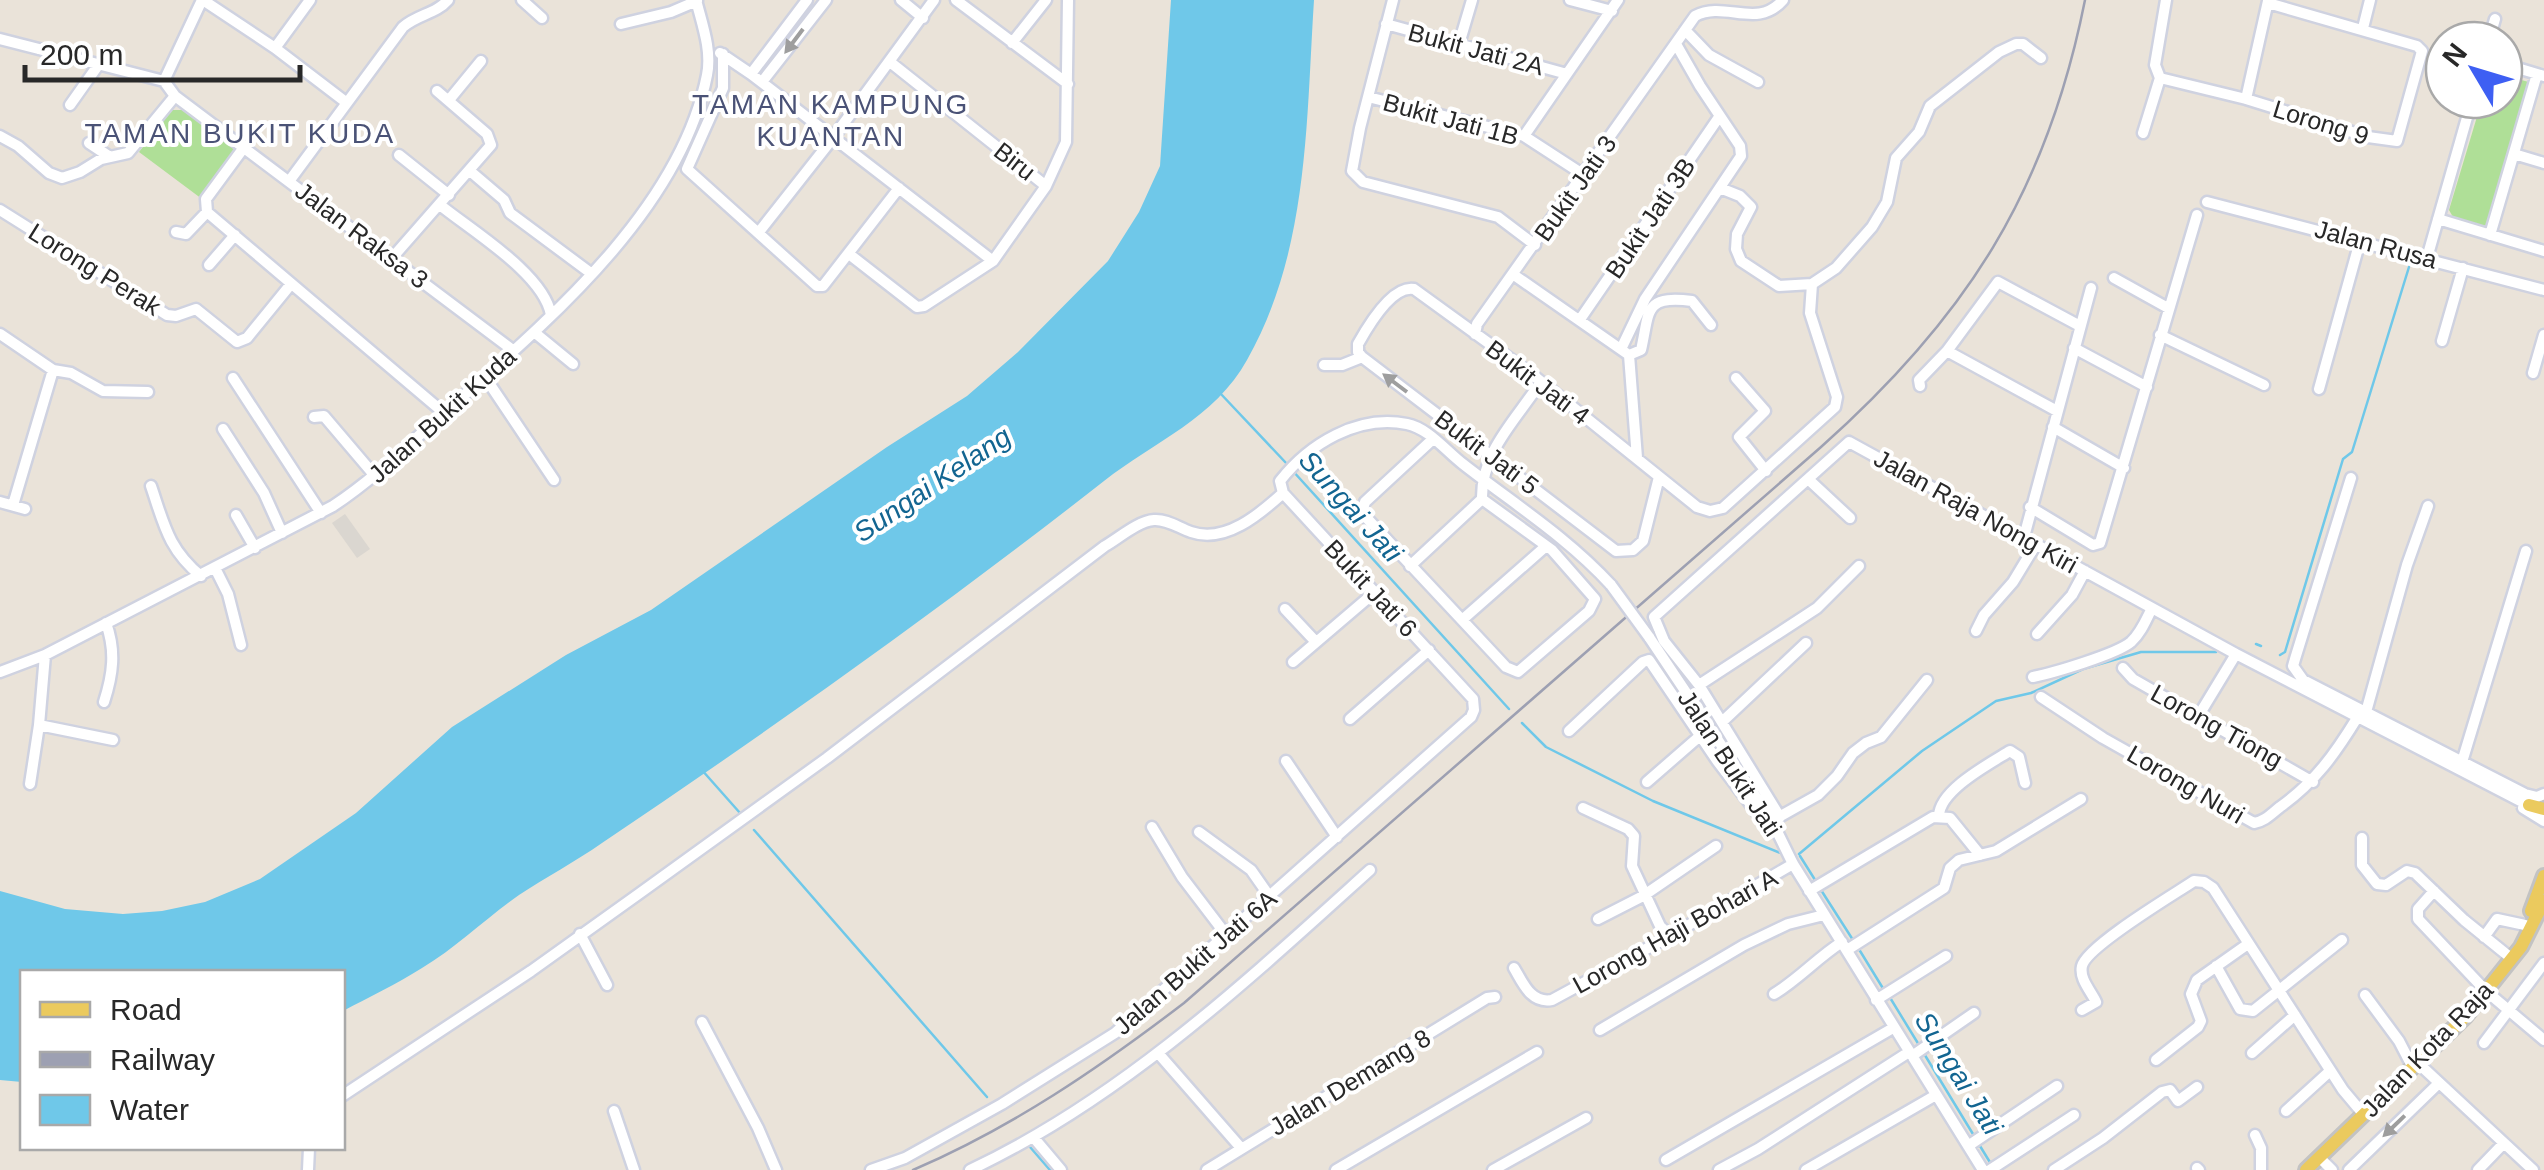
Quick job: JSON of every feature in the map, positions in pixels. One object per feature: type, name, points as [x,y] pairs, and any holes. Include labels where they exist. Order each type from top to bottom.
[{"type":"main road","points":[[2528,805],[2544,815]]},
{"type":"main road","name":"Jalan Kota Raja","points":[[2306,1170],[2415,1066],[2486,991],[2513,956],[2525,925],[2542,902],[2544,876]]},
{"type":"main road","points":[[2513,956],[2542,902]]},
{"type":"street","points":[[0,39],[164,81],[202,0],[275,48],[347,103]]},
{"type":"street","points":[[275,48],[310,0]]},
{"type":"street","points":[[290,180],[403,27],[414,17],[441,8],[448,0]]},
{"type":"street","points":[[522,0],[542,18]]},
{"type":"street","points":[[751,74],[807,0]]},
{"type":"street","points":[[762,82],[826,0]]},
{"type":"street","points":[[901,0],[923,18]]},
{"type":"street","points":[[760,232],[934,0]]},
{"type":"street","points":[[956,0],[1068,84]]},
{"type":"street","points":[[1012,43],[1046,0]]},
{"type":"street","points":[[850,254],[917,307],[993,261],[1046,186],[1066,142],[1068,0]]},
{"type":"street","points":[[1392,0],[1352,171],[1363,182],[1498,218],[1535,244]]},
{"type":"street","points":[[1459,44],[1472,0]]},
{"type":"street","points":[[1524,136],[1615,6],[1570,0]]},
{"type":"street","points":[[1758,82],[1709,55],[1685,30],[1704,10],[1715,8],[1757,16],[1768,13],[1782,0]]},
{"type":"street","points":[[2144,132],[2160,78],[2155,66],[2166,0]]},
{"type":"street","points":[[2246,99],[2268,2],[2363,28],[2370,0]]},
{"type":"street","points":[[621,24],[697,1]]},
{"type":"street","name":"Jalan Bukit Kuda","points":[[0,672],[45,655],[321,513],[374,476],[534,332],[592,274],[653,196],[685,138],[708,74],[709,52],[697,1]]},
{"type":"street","name":"Bukit Jati 2A","points":[[1386,24],[1567,74]]},
{"type":"street","name":"Lorong 9","points":[[2160,78],[2392,143],[2400,136],[2422,57],[2417,46],[2363,28]]},
{"type":"street","name":"Bukit Jati 3","points":[[1475,334],[1477,324],[1685,30]]},
{"type":"street","points":[[1637,458],[1625,351],[1644,299],[1741,156],[1740,146],[1676,44]]},
{"type":"street","points":[[1720,188],[1740,196],[1751,207],[1736,234],[1741,260],[1778,286],[1812,284],[1836,268],[1872,227],[1887,202],[1896,158],[1920,132],[1930,106],[1999,52],[2016,44],[2023,44],[2041,58]]},
{"type":"street","points":[[709,52],[724,54],[993,261]]},
{"type":"street","points":[[724,54],[723,88],[687,169],[817,286],[823,286],[850,254],[899,188]]},
{"type":"street","points":[[449,100],[481,61]]},
{"type":"street","name":"Biru","points":[[890,62],[1046,186]]},
{"type":"street","points":[[70,105],[99,64]]},
{"type":"street","points":[[2490,235],[2540,75]]},
{"type":"street","name":"Jalan Raksa 3","points":[[164,81],[175,96],[514,351]]},
{"type":"street","points":[[392,258],[488,150],[487,134],[438,92]]},
{"type":"street","points":[[0,136],[55,176],[80,172],[128,153],[175,96]]},
{"type":"street","name":"Bukit Jati 1B","points":[[1368,97],[1524,136],[1584,176]]},
{"type":"street","name":"Bukit Jati 3B","points":[[1581,318],[1719,117]]},
{"type":"street","points":[[2427,258],[2466,120]]},
{"type":"street","points":[[89,143],[110,157]]},
{"type":"street","points":[[245,146],[206,199],[208,212],[444,413]]},
{"type":"street","points":[[2514,154],[2544,163]]},
{"type":"street","points":[[399,155],[449,194]]},
{"type":"street","points":[[470,171],[504,200],[510,213],[592,274]]},
{"type":"street","name":"Jalan Rusa","points":[[2207,202],[2544,290]]},
{"type":"street","points":[[440,204],[537,284],[551,315]]},
{"type":"street","name":"Lorong Perak","points":[[0,210],[167,314],[176,316],[191,307],[202,312],[232,340],[242,342],[292,284]]},
{"type":"street","points":[[176,232],[186,234],[208,212]]},
{"type":"street","points":[[2030,507],[2093,545],[2100,543],[2197,216]]},
{"type":"street","points":[[2438,219],[2544,251]]},
{"type":"street","points":[[209,265],[234,235]]},
{"type":"street","points":[[2318,389],[2360,241]]},
{"type":"street","points":[[2442,341],[2463,268]]},
{"type":"street","points":[[1514,275],[1625,351],[1641,350],[1648,315],[1666,298],[1692,301],[1711,325]]},
{"type":"street","points":[[2114,278],[2168,308]]},
{"type":"street","points":[[1920,386],[1919,380],[1947,351],[1998,282],[2080,326]]},
{"type":"street","points":[[1736,378],[1765,411],[1739,436],[1766,471],[1835,407],[1837,397],[1810,312],[1812,284]]},
{"type":"street","name":"Bukit Jati 4","points":[[1360,355],[1364,334],[1397,292],[1408,287],[1540,383],[1697,506],[1710,511],[1723,508],[1766,471]]},
{"type":"street","points":[[2024,537],[2091,288]]},
{"type":"street","points":[[534,332],[573,364]]},
{"type":"street","points":[[0,334],[53,370],[71,372],[103,391],[148,392]]},
{"type":"street","points":[[2160,335],[2264,386]]},
{"type":"street","points":[[2533,373],[2544,335]]},
{"type":"street","points":[[2074,348],[2146,387]]},
{"type":"street","points":[[1947,351],[2058,411]]},
{"type":"street","points":[[1324,365],[1342,366],[1360,355]]},
{"type":"street","name":"Bukit Jati 5","points":[[1360,355],[1616,551],[1633,550],[1643,540],[1659,477]]},
{"type":"street","points":[[12,505],[53,370]]},
{"type":"street","points":[[485,377],[554,480]]},
{"type":"street","points":[[234,378],[321,513]]},
{"type":"street","points":[[1410,566],[1482,500],[1482,477],[1490,455],[1540,383]]},
{"type":"street","points":[[314,417],[324,416],[374,476]]},
{"type":"street","points":[[345,1094],[530,971],[827,758],[1105,546],[1148,520],[1160,519],[1196,534],[1227,532],[1258,516],[1283,493],[1279,484],[1298,462],[1332,436],[1358,425],[1407,424],[1482,477]]},
{"type":"street","points":[[2053,426],[2124,468]]},
{"type":"street","points":[[223,429],[264,493],[282,534]]},
{"type":"street","points":[[1433,439],[1366,502],[1362,507],[1365,519],[1506,668],[1513,672],[1523,670],[1589,612],[1595,599],[1552,550],[1482,500]]},
{"type":"street","name":"Jalan Raja Nong Kiri","points":[[1776,819],[1723,721],[1664,641],[1654,617],[1849,442],[2236,654],[2361,715],[2528,805]]},
{"type":"street","name":"Jalan Bukit Jati","points":[[1482,477],[1562,538],[1611,585],[1776,819],[1784,848],[1817,887],[1824,915],[1883,996],[1893,1028],[1916,1052],[1936,1094],[1990,1169]]},
{"type":"street","points":[[2351,478],[2294,666],[2303,680],[2361,715],[2532,797],[2544,794]]},
{"type":"street","points":[[1808,480],[1850,518]]},
{"type":"street","points":[[151,486],[169,540],[182,560],[201,576]]},
{"type":"street","name":"Bukit Jati 6","points":[[1283,493],[1473,699]]},
{"type":"street","points":[[0,502],[25,508]]},
{"type":"street","name":"Lorong Nuri","points":[[2041,698],[2103,738],[2254,823],[2269,817],[2313,782],[2361,715],[2428,506]]},
{"type":"street","points":[[236,515],[255,548]]},
{"type":"street","points":[[1976,631],[2036,544]]},
{"type":"street","points":[[1462,620],[1545,547]]},
{"type":"street","points":[[2462,762],[2526,551]]},
{"type":"street","points":[[1700,685],[1817,608],[1858,566]]},
{"type":"street","points":[[215,568],[228,594],[241,645]]},
{"type":"street","points":[[2037,634],[2072,595],[2086,571]]},
{"type":"street","points":[[1293,662],[1375,592]]},
{"type":"street","points":[[2033,677],[2127,646],[2138,636],[2152,608]]},
{"type":"street","points":[[1285,609],[1316,642]]},
{"type":"street","points":[[104,702],[112,678],[114,652],[106,622]]},
{"type":"street","points":[[1723,721],[1806,644]]},
{"type":"street","points":[[1350,719],[1429,650]]},
{"type":"street","points":[[2199,715],[2236,654]]},
{"type":"street","points":[[30,784],[45,655]]},
{"type":"street","points":[[1569,731],[1649,660],[1761,818],[1776,819],[1812,800],[1837,776],[1853,753],[1866,742],[1881,737],[1927,680]]},
{"type":"street","name":"Lorong Tiong","points":[[2123,668],[2132,679],[2313,782]]},
{"type":"street","name":"Jalan Bukit Jati 6A","points":[[871,1170],[905,1158],[1002,1104],[1115,1033],[1470,717],[1473,699]]},
{"type":"street","points":[[39,725],[112,740]]},
{"type":"street","points":[[1647,782],[1700,735]]},
{"type":"street","points":[[1939,816],[1938,807],[1949,792],[2010,751],[2019,757],[2025,783]]},
{"type":"street","points":[[1286,762],[1336,837]]},
{"type":"street","points":[[2511,798],[2544,815]]},
{"type":"street","points":[[1774,994],[1797,980],[1816,959],[1944,888],[1950,868],[1958,860],[1996,851],[2080,800]]},
{"type":"street","points":[[1583,808],[1634,836],[1632,866],[1660,926],[1670,936]]},
{"type":"street","points":[[1817,887],[1939,816],[1950,818],[1980,855]]},
{"type":"street","points":[[1152,827],[1182,877],[1227,936]]},
{"type":"street","points":[[1199,832],[1251,870],[1270,897]]},
{"type":"street","points":[[2362,838],[2362,865],[2377,884],[2386,885],[2408,871],[2415,873],[2484,937],[2513,956]]},
{"type":"street","points":[[1598,919],[1647,893],[1716,846]]},
{"type":"street","name":"Lorong Haji Bohari A","points":[[1514,968],[1533,996],[1545,1002],[1670,936],[1792,862]]},
{"type":"street","points":[[970,1170],[1034,1138],[1158,1052],[1370,870]]},
{"type":"street","points":[[2082,1010],[2096,1002],[2081,969],[2094,947],[2194,881],[2204,882],[2212,888],[2330,1070],[2364,1115]]},
{"type":"street","points":[[2434,891],[2418,909],[2418,919],[2486,991],[2544,1040]]},
{"type":"street","points":[[1600,1030],[1744,946],[1788,924],[1824,915]]},
{"type":"street","points":[[2484,937],[2497,920],[2525,925]]},
{"type":"street","points":[[580,934],[606,985]]},
{"type":"street","points":[[2216,966],[2236,1003],[2245,1011],[2262,1005],[2342,940]]},
{"type":"street","points":[[2156,1060],[2201,1021],[2191,988],[2248,944]]},
{"type":"street","points":[[1883,996],[1946,956]]},
{"type":"street","points":[[2484,1043],[2544,963]]},
{"type":"street","points":[[2365,995],[2415,1066],[2439,1082],[2533,1170]]},
{"type":"street","name":"Jalan Demang 8","points":[[1207,1170],[1487,998],[1494,998]]},
{"type":"street","points":[[1719,1170],[1974,1013]]},
{"type":"street","points":[[2252,1053],[2296,1015]]},
{"type":"street","points":[[702,1022],[776,1170]]},
{"type":"street","points":[[1666,1160],[1893,1028]]},
{"type":"street","points":[[1158,1052],[1241,1148]]},
{"type":"street","points":[[1336,1170],[1537,1052]]},
{"type":"street","points":[[2286,1111],[2330,1070]]},
{"type":"street","name":"Jalan Kota Raja","points":[[2349,1170],[2439,1082]]},
{"type":"street","points":[[1974,1143],[2057,1086]]},
{"type":"street","points":[[2054,1170],[2104,1138],[2162,1092],[2170,1090],[2178,1100],[2198,1087]]},
{"type":"street","points":[[1806,1170],[1936,1094]]},
{"type":"street","points":[[614,1111],[634,1170]]},
{"type":"street","points":[[1990,1169],[2074,1114]]},
{"type":"street","points":[[1493,1170],[1586,1118]]},
{"type":"street","points":[[2255,1135],[2261,1148],[2262,1170]]},
{"type":"street","points":[[1034,1138],[1061,1170]]},
{"type":"street","points":[[2478,1170],[2504,1143]]},
{"type":"street","points":[[2320,1158],[2332,1170]]},
{"type":"green space","points":[[2524,81],[2532,83],[2524,110]]},
{"type":"green space","points":[[172,110],[182,110],[238,150],[202,199],[139,152]]},
{"type":"green space","points":[[2476,120],[2521,120],[2489,227],[2453,217],[2449,210]]},
{"type":"shaded area","points":[[345,514],[370,549],[357,558],[332,523]]},
{"type":"water","name":"Sungai Kelang","points":[[1171,0],[1314,0],[1301,185],[1282,275],[1247,360],[1234,380],[1201,413],[730,756],[519,895],[403,980],[345,1010],[345,970],[20,970],[20,1082],[0,1080],[0,891],[65,909],[123,914],[205,902],[260,879],[356,813],[452,727],[566,655],[651,610],[967,396],[1018,352],[1108,261],[1139,212],[1160,166]]},
{"type":"waterway","points":[[2280,655],[2285,652],[2343,459],[2352,452],[2409,267]]},
{"type":"waterway","name":"Sungai Jati","points":[[1220,393],[1287,464]]},
{"type":"waterway","name":"Sungai Jati","points":[[1292,470],[1509,709]]},
{"type":"waterway","points":[[2256,644],[2261,646]]},
{"type":"waterway","points":[[1799,854],[1922,751],[1996,701],[2031,693],[2083,669],[2141,652],[2216,652]]},
{"type":"waterway","name":"Sungai Jati","points":[[1522,723],[1546,747],[1653,801],[1783,854]]},
{"type":"waterway","points":[[701,769],[740,813]]},
{"type":"waterway","points":[[754,830],[987,1097]]},
{"type":"waterway","name":"Sungai Jati","points":[[1800,856],[1817,883]]},
{"type":"waterway","name":"Sungai Jati","points":[[1821,890],[1853,940]]},
{"type":"waterway","name":"Sungai Jati","points":[[1857,946],[1884,990]]},
{"type":"waterway","name":"Sungai Jati","points":[[1889,996],[1919,1045]]},
{"type":"waterway","name":"Sungai Jati","points":[[1923,1052],[1976,1139]]},
{"type":"waterway","name":"Sungai Jati","points":[[1980,1146],[1991,1164]]},
{"type":"waterway","points":[[1030,1147],[1050,1170]]},
{"type":"railway","points":[[913,1170],[986,1135],[1054,1095],[1184,1003],[1872,399],[1958,300],[2023,192],[2069,69],[2085,0]]},
{"type":"district","name":"TAMAN KAMPUNG KUANTAN","points":[[831,120]]},
{"type":"district","name":"TAMAN BUKIT KUDA","points":[[240,133]]}]
